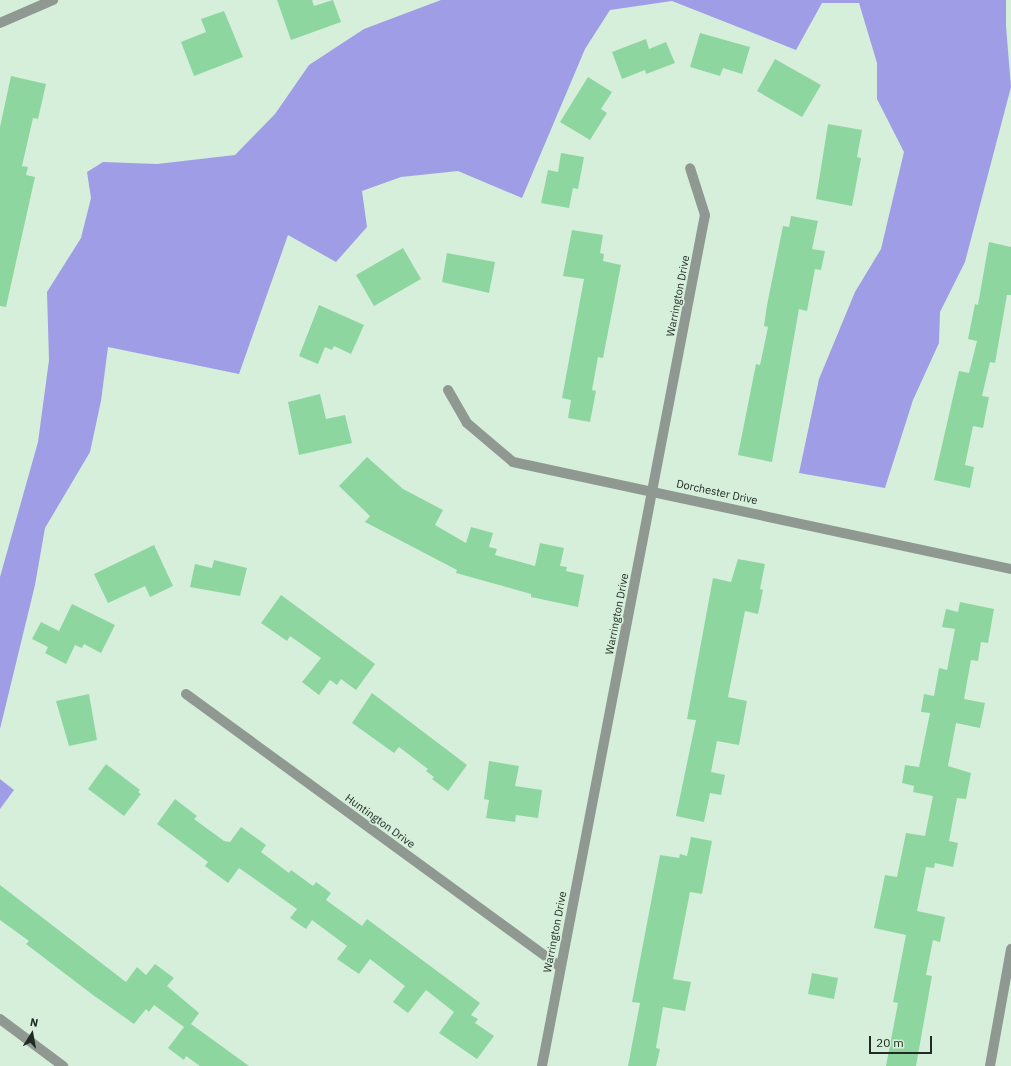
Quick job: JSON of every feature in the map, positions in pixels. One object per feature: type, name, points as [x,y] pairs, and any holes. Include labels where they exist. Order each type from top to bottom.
[{"type":"street","points":[[0,24],[53,0]]},
{"type":"street","name":"Warrington Drive","points":[[542,1066],[705,215],[690,168]]},
{"type":"street","name":"Dorchester Drive","points":[[448,390],[467,423],[513,462],[1011,569]]},
{"type":"street","name":"Huntington Drive","points":[[186,694],[560,967]]},
{"type":"street","points":[[990,1066],[1011,949]]},
{"type":"street","points":[[0,1019],[63,1066]]},
{"type":"shaded area","points":[[441,0],[1006,0],[1006,26],[1011,87],[965,262],[940,312],[939,343],[913,400],[885,488],[799,473],[819,379],[855,292],[881,249],[904,152],[877,99],[877,63],[859,3],[822,3],[796,50],[672,1],[610,10],[585,49],[522,198],[458,171],[401,177],[362,191],[367,227],[336,262],[288,235],[239,374],[108,347],[101,401],[90,452],[45,528],[35,585],[0,729],[0,577],[38,442],[49,360],[47,292],[81,238],[91,198],[87,172],[103,162],[157,164],[235,155],[275,114],[309,65],[364,29]]},
{"type":"shaded area","points":[[0,779],[14,790],[0,809]]},
{"type":"building","points":[[277,0],[312,0],[314,6],[333,0],[341,22],[291,40]]},
{"type":"building","points":[[224,11],[243,57],[194,76],[181,42],[206,32],[201,19]]},
{"type":"building","points":[[700,33],[750,47],[742,74],[723,68],[720,76],[690,67]]},
{"type":"building","points":[[646,39],[649,49],[666,42],[675,63],[646,74],[645,70],[622,79],[612,52]]},
{"type":"building","points":[[775,59],[821,85],[802,117],[757,91]]},
{"type":"building","points":[[11,76],[46,84],[38,119],[33,118],[22,166],[28,167],[26,175],[35,177],[6,307],[0,306],[0,127]]},
{"type":"building","points":[[588,77],[612,92],[601,109],[607,113],[590,140],[560,122]]},
{"type":"building","points":[[828,124],[862,130],[857,157],[861,158],[852,206],[816,199]]},
{"type":"building","points":[[561,153],[584,157],[578,189],[573,188],[569,208],[541,203],[548,170],[558,172]]},
{"type":"building","points":[[791,216],[818,221],[812,249],[825,251],[821,270],[815,269],[807,311],[799,309],[772,462],[738,455],[756,364],[760,365],[768,327],[764,326],[767,305],[783,226],[789,227]]},
{"type":"building","points":[[572,230],[603,235],[600,253],[604,254],[603,261],[621,265],[603,358],[598,357],[592,390],[596,391],[590,422],[568,418],[571,400],[562,398],[584,279],[563,276]]},
{"type":"building","points":[[989,242],[1011,247],[1011,295],[1007,295],[995,363],[990,362],[982,396],[989,397],[983,428],[973,426],[965,465],[974,467],[970,488],[934,480],[959,371],[969,373],[977,341],[968,339],[975,304],[978,305]]},
{"type":"building","points":[[403,248],[421,279],[374,306],[356,275]]},
{"type":"building","points":[[447,253],[495,262],[489,293],[442,282]]},
{"type":"building","points":[[319,305],[364,325],[351,354],[334,346],[332,350],[325,347],[318,364],[299,356]]},
{"type":"building","points":[[320,394],[326,419],[345,415],[352,443],[299,455],[288,402]]},
{"type":"building","points":[[367,457],[403,489],[443,510],[435,525],[466,543],[471,527],[493,533],[489,547],[497,549],[495,555],[535,566],[540,543],[564,548],[560,566],[567,567],[566,571],[584,575],[578,607],[531,597],[531,594],[456,573],[457,570],[365,522],[370,516],[339,486]]},
{"type":"building","points":[[154,545],[173,586],[150,597],[145,586],[108,603],[94,574]]},
{"type":"building","points":[[738,559],[765,564],[760,589],[763,590],[758,614],[745,611],[728,697],[747,701],[739,745],[717,741],[711,772],[725,775],[721,795],[710,793],[704,822],[676,816],[696,720],[687,719],[713,578],[731,582]]},
{"type":"building","points":[[214,560],[247,568],[240,596],[190,587],[195,564],[212,568]]},
{"type":"building","points":[[281,595],[375,664],[356,690],[341,679],[337,685],[330,680],[319,695],[302,682],[321,658],[290,636],[287,641],[261,623]]},
{"type":"building","points":[[960,602],[994,609],[988,643],[981,642],[978,661],[971,660],[964,699],[985,703],[980,728],[956,723],[948,766],[971,773],[966,799],[957,798],[949,841],[958,843],[953,867],[935,863],[934,868],[926,867],[917,911],[945,917],[940,942],[933,940],[926,975],[932,976],[916,1066],[886,1066],[898,1003],[893,1002],[906,935],[874,928],[885,875],[897,877],[906,833],[925,836],[933,796],[913,792],[914,786],[902,783],[905,765],[919,767],[930,713],[921,712],[924,694],[934,696],[939,668],[947,670],[955,629],[942,627],[946,609],[958,612]]},
{"type":"building","points":[[72,604],[115,625],[101,653],[84,644],[82,648],[75,645],[66,664],[45,653],[48,647],[32,639],[41,622],[59,631]]},
{"type":"building","points":[[372,693],[467,765],[448,791],[432,779],[434,777],[426,771],[428,769],[399,747],[394,753],[352,723]]},
{"type":"building","points":[[89,694],[97,740],[69,746],[56,701]]},
{"type":"building","points":[[489,761],[519,766],[515,786],[542,790],[538,818],[516,815],[515,822],[486,818],[489,800],[484,799]]},
{"type":"building","points":[[106,764],[140,790],[138,792],[141,794],[124,816],[88,789]]},
{"type":"building","points":[[175,799],[197,816],[194,819],[224,841],[230,842],[241,827],[266,845],[261,852],[289,873],[291,870],[313,886],[316,882],[331,893],[326,900],[362,926],[367,919],[480,1003],[471,1015],[478,1019],[475,1023],[494,1036],[477,1059],[439,1033],[454,1012],[426,990],[408,1013],[393,1002],[405,986],[370,959],[359,974],[337,959],[347,946],[312,920],[306,929],[290,918],[297,909],[239,868],[228,883],[205,866],[208,862],[157,824]]},
{"type":"building","points":[[691,837],[712,841],[702,894],[690,892],[673,979],[691,982],[685,1011],[663,1007],[656,1048],[660,1049],[656,1066],[628,1066],[640,1003],[632,1002],[660,855],[679,858],[680,854],[687,856]]},
{"type":"building","points":[[0,885],[126,982],[137,967],[146,975],[155,964],[174,978],[167,986],[199,1013],[191,1024],[249,1066],[200,1066],[186,1056],[184,1060],[168,1048],[184,1027],[154,1005],[149,1012],[146,1009],[134,1024],[93,995],[26,944],[29,941],[0,920]]},
{"type":"building","points":[[812,973],[838,978],[834,999],[808,994]]}]
